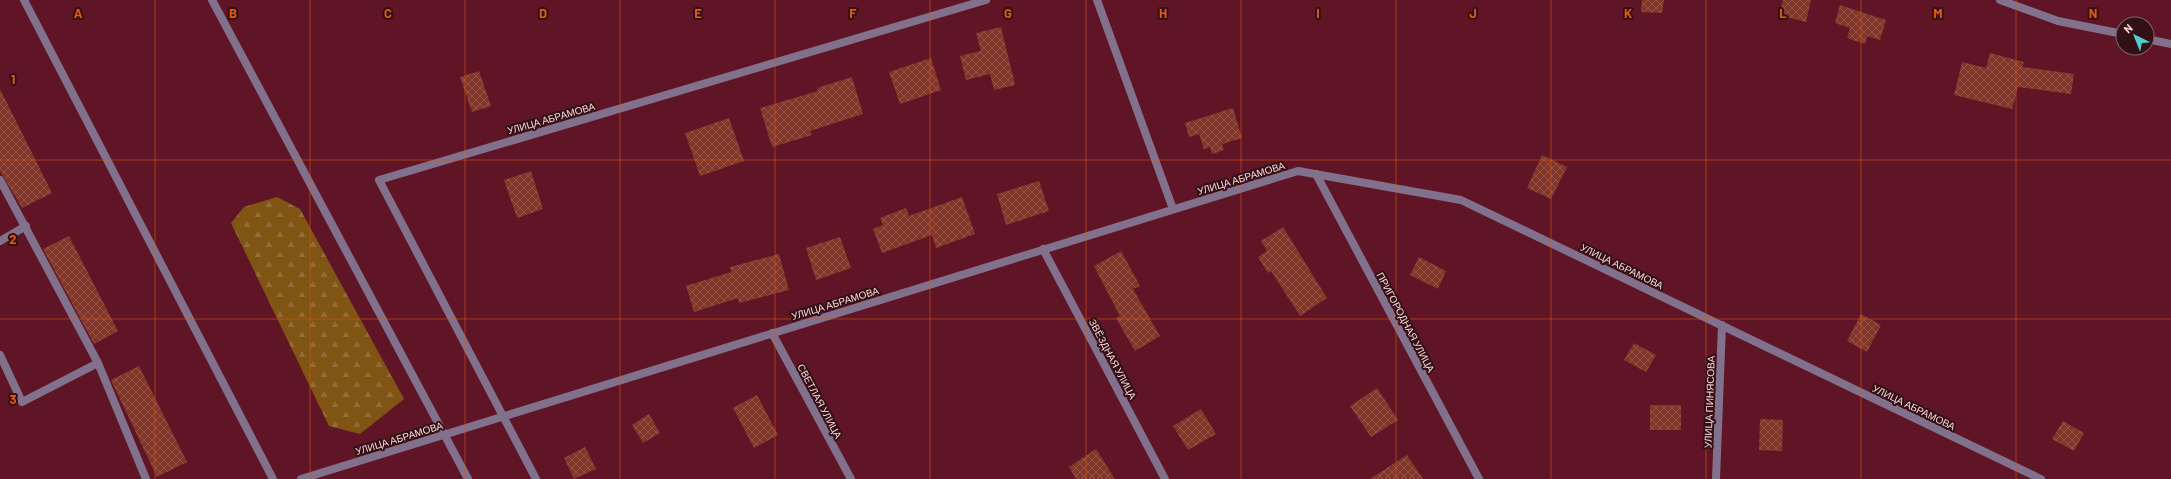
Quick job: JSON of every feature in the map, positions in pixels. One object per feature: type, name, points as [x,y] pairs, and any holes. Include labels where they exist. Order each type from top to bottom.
[{"type":"street","points":[[24,0],[273,479]]},
{"type":"street","points":[[212,0],[468,479]]},
{"type":"street","name":"УЛИЦА АБРАМОВА","points":[[503,417],[378,180],[986,0]]},
{"type":"street","points":[[1097,0],[1173,209]]},
{"type":"street","points":[[2000,0],[2058,21],[2115,32]]},
{"type":"street","points":[[2155,41],[2171,44]]},
{"type":"street","name":"УЛИЦА АБРАМОВА","points":[[301,479],[1298,170],[1461,200],[2041,479]]},
{"type":"street","name":"ПРИГОРОДНАЯ УЛИЦА","points":[[1316,174],[1479,479]]},
{"type":"street","points":[[0,180],[26,226],[98,363],[146,479]]},
{"type":"street","points":[[0,241],[26,226]]},
{"type":"street","name":"ЗВЁЗДНАЯ УЛИЦА","points":[[1043,249],[1165,479]]},
{"type":"street","name":"УЛИЦА ПИНЯСОВА","points":[[1716,479],[1722,325]]},
{"type":"street","name":"СВЕТЛАЯ УЛИЦА","points":[[772,333],[851,479]]},
{"type":"street","points":[[0,354],[22,402],[98,363]]},
{"type":"street","points":[[503,417],[536,479]]},
{"type":"green space","points":[[277,197],[300,209],[404,399],[360,434],[329,426],[231,223],[244,207]]},
{"type":"building","points":[[1642,0],[1664,0],[1662,13],[1641,12]]},
{"type":"building","points":[[1783,0],[1811,0],[1806,22],[1779,15]]},
{"type":"building","points":[[1840,5],[1886,20],[1880,40],[1867,36],[1865,44],[1847,38],[1850,28],[1835,23]]},
{"type":"building","points":[[1001,27],[1015,85],[994,90],[990,74],[966,80],[960,56],[981,51],[976,33]]},
{"type":"building","points":[[1990,53],[2024,62],[2022,67],[2074,74],[2071,94],[2018,87],[2012,109],[1954,95],[1962,62],[1986,68]]},
{"type":"building","points":[[931,58],[941,90],[900,104],[889,72]]},
{"type":"building","points":[[479,71],[491,106],[472,112],[460,77]]},
{"type":"building","points":[[852,77],[863,114],[810,131],[812,135],[772,147],[760,108],[818,91],[817,88]]},
{"type":"building","points":[[0,89],[52,193],[22,208],[0,171]]},
{"type":"building","points":[[1233,108],[1242,138],[1222,144],[1224,150],[1212,154],[1210,147],[1204,149],[1199,134],[1189,137],[1185,123]]},
{"type":"building","points":[[729,118],[744,161],[700,176],[685,133]]},
{"type":"building","points":[[1542,155],[1567,167],[1551,199],[1527,188]]},
{"type":"building","points":[[531,171],[543,209],[517,218],[504,180]]},
{"type":"building","points":[[1039,181],[1049,211],[1006,225],[997,194]]},
{"type":"building","points":[[962,197],[975,234],[936,248],[932,235],[882,253],[873,229],[883,225],[880,218],[906,208],[909,216]]},
{"type":"building","points":[[1283,227],[1327,298],[1300,316],[1271,271],[1268,273],[1258,257],[1267,251],[1261,241]]},
{"type":"building","points":[[69,236],[118,331],[94,344],[43,249]]},
{"type":"building","points":[[840,237],[851,268],[816,280],[806,248]]},
{"type":"building","points":[[1121,251],[1140,286],[1133,289],[1160,336],[1135,351],[1116,318],[1120,316],[1094,266]]},
{"type":"building","points":[[779,254],[789,290],[739,303],[738,298],[694,312],[686,286],[731,272],[730,267]]},
{"type":"building","points":[[1419,257],[1446,271],[1438,289],[1410,275]]},
{"type":"building","points":[[1861,314],[1881,325],[1867,352],[1847,341]]},
{"type":"building","points":[[1634,343],[1656,355],[1646,372],[1624,360]]},
{"type":"building","points":[[139,366],[187,462],[157,477],[111,380]]},
{"type":"building","points":[[1377,388],[1398,420],[1371,437],[1350,406]]},
{"type":"building","points":[[757,395],[778,435],[754,448],[733,408]]},
{"type":"building","points":[[1650,405],[1681,405],[1681,430],[1650,430]]},
{"type":"building","points":[[1201,409],[1216,434],[1188,450],[1173,426]]},
{"type":"building","points":[[649,414],[660,433],[643,443],[632,425]]},
{"type":"building","points":[[1760,419],[1783,420],[1782,451],[1759,450]]},
{"type":"building","points":[[2063,421],[2084,433],[2074,451],[2052,439]]},
{"type":"building","points":[[585,447],[596,469],[574,479],[564,458]]},
{"type":"building","points":[[1096,449],[1115,479],[1076,479],[1069,467]]},
{"type":"building","points":[[1407,455],[1423,479],[1370,479]]}]
